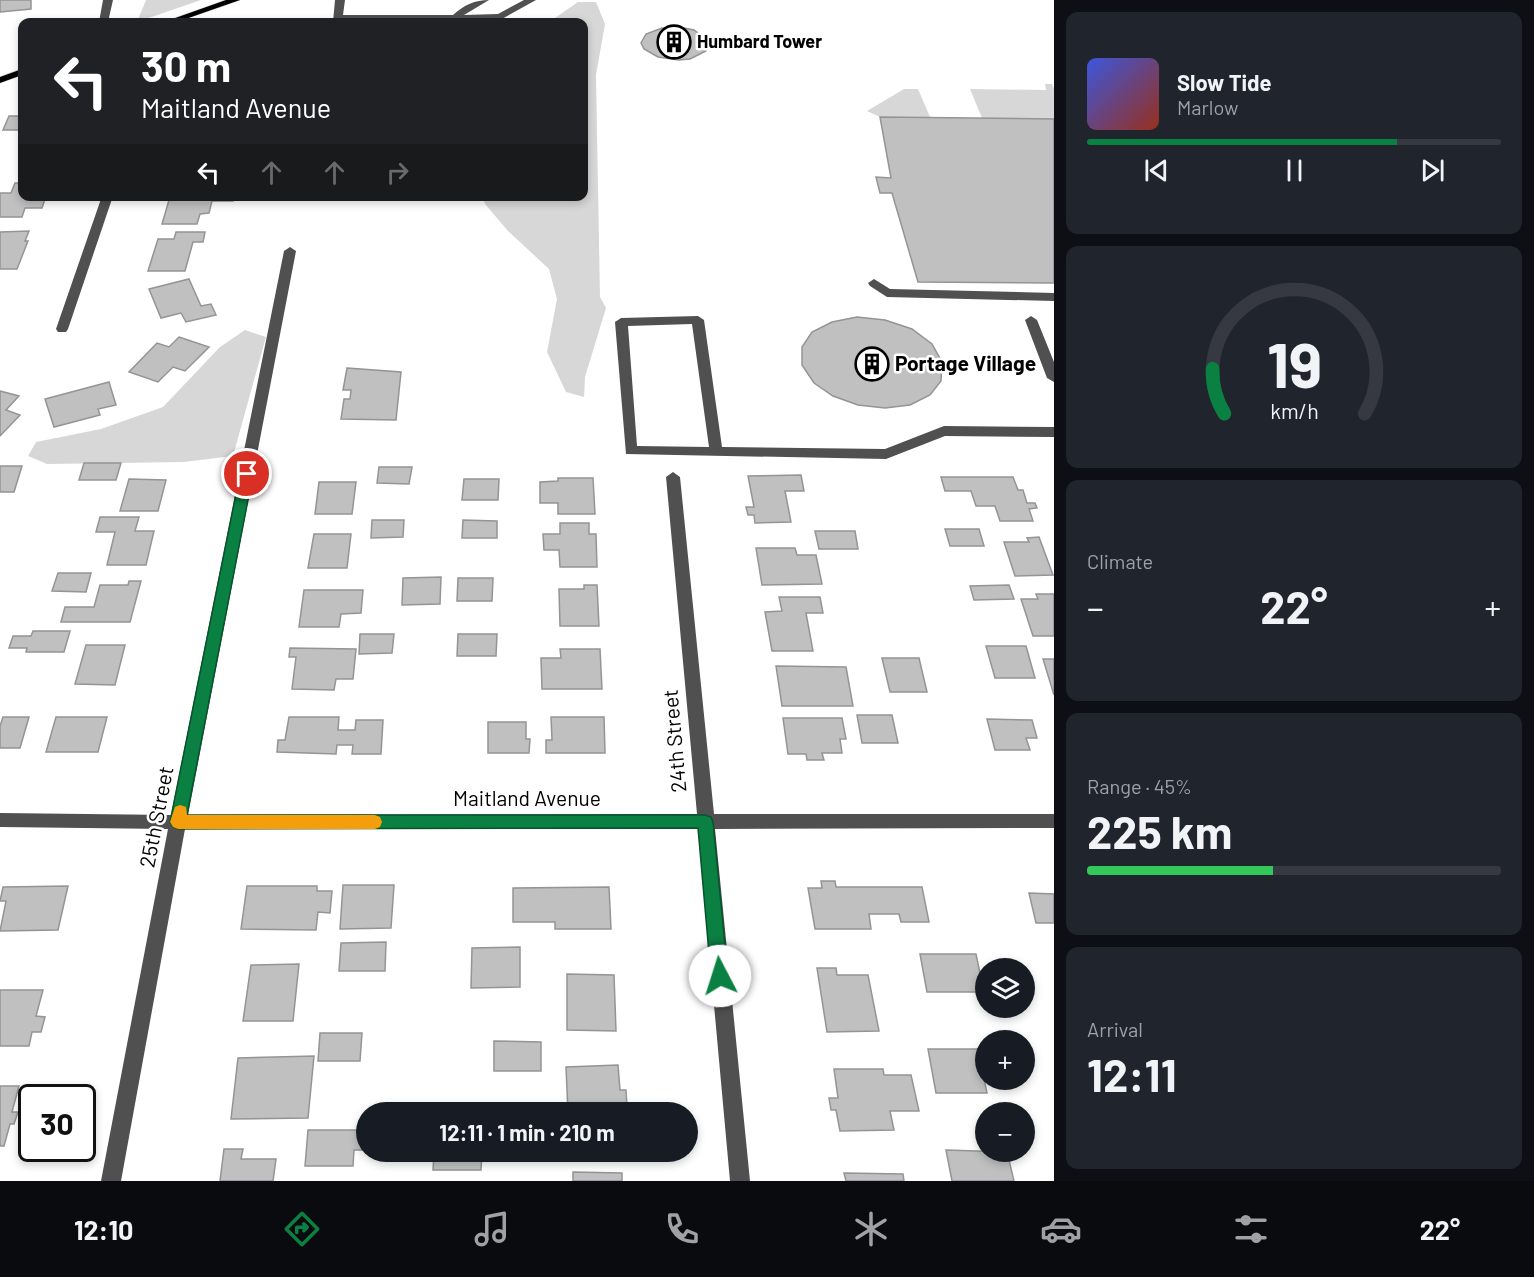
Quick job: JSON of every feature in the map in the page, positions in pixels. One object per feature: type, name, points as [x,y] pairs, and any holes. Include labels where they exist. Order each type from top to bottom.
[{"type":"main road","points":[[181,18],[235,0]]},
{"type":"main road","points":[[0,80],[18,73]]},
{"type":"street","points":[[104,18],[108,0]]},
{"type":"street","points":[[338,18],[340,0]]},
{"type":"street","points":[[457,17],[463,10],[484,0]]},
{"type":"street","points":[[417,18],[500,17],[531,0]]},
{"type":"street","points":[[62,329],[106,201]]},
{"type":"street","name":"25th Street","points":[[111,1181],[178,822],[290,251]]},
{"type":"street","points":[[874,283],[887,293],[1054,297]]},
{"type":"street","points":[[716,451],[698,320],[621,321],[631,451],[886,454],[944,431],[1054,432]]},
{"type":"street","points":[[1031,320],[1054,378]]},
{"type":"street","name":"24th Street","points":[[673,477],[740,1181]]},
{"type":"street","name":"Maitland Avenue","points":[[0,820],[178,822],[1054,821]]},
{"type":"shaded area","points":[[146,0],[201,0],[149,18],[139,18]]},
{"type":"shaded area","points":[[578,2],[596,2],[605,24],[596,75],[600,297],[606,308],[585,377],[584,397],[566,392],[547,352],[557,299],[549,269],[508,231],[484,201],[588,201],[588,18],[555,18]]},
{"type":"shaded area","points":[[1045,84],[1052,84],[1054,89],[1054,119],[982,118],[970,89],[1046,90]]},
{"type":"shaded area","points":[[904,89],[918,89],[930,117],[880,117],[867,111]]},
{"type":"shaded area","points":[[245,330],[266,337],[233,456],[184,462],[47,464],[28,456],[36,442],[101,429],[163,407],[220,347]]},
{"type":"building","points":[[0,0],[31,0],[31,9],[0,12]]},
{"type":"building","name":"Humbard Tower","points":[[662,28],[694,30],[707,40],[706,51],[690,59],[679,60],[658,57],[644,49],[641,43],[646,34]]},
{"type":"building","points":[[9,116],[18,116],[18,130],[3,130]]},
{"type":"building","points":[[880,117],[1054,119],[1054,283],[918,282],[892,193],[880,193],[876,177],[891,178]]},
{"type":"building","points":[[15,183],[18,183],[18,201],[44,201],[42,208],[25,208],[22,217],[0,217],[0,193],[11,193]]},
{"type":"building","points":[[169,201],[212,201],[209,213],[200,214],[197,224],[162,224]]},
{"type":"building","points":[[29,231],[25,241],[28,241],[17,269],[0,269],[0,232]]},
{"type":"building","points":[[176,232],[205,232],[203,242],[193,242],[185,271],[148,271],[158,239],[174,239]]},
{"type":"building","points":[[189,279],[201,306],[211,304],[216,315],[186,322],[181,313],[161,318],[149,289]]},
{"type":"building","name":"Portage Village","points":[[857,317],[885,320],[912,329],[932,344],[942,362],[941,381],[930,395],[910,405],[885,408],[858,405],[833,396],[814,383],[802,365],[802,347],[812,332],[832,322]]},
{"type":"building","points":[[179,337],[209,347],[185,371],[173,367],[158,382],[129,372],[157,343],[169,347]]},
{"type":"building","points":[[347,368],[401,372],[396,420],[341,419],[344,399],[350,399],[351,390],[343,390]]},
{"type":"building","points":[[109,382],[116,405],[98,409],[100,415],[54,427],[45,399]]},
{"type":"building","points":[[0,391],[19,396],[6,410],[20,415],[0,436]]},
{"type":"building","points":[[84,463],[121,463],[116,480],[79,480]]},
{"type":"building","points":[[0,466],[22,466],[14,492],[0,492]]},
{"type":"building","points":[[379,467],[412,467],[409,484],[377,483]]},
{"type":"building","points":[[801,475],[804,491],[785,491],[791,522],[755,523],[754,515],[748,515],[746,507],[754,507],[748,476]]},
{"type":"building","points":[[941,477],[1013,477],[1018,490],[1023,490],[1027,503],[1035,503],[1037,508],[1029,509],[1033,521],[1000,521],[995,506],[976,506],[971,491],[945,491]]},
{"type":"building","points":[[558,478],[593,478],[595,514],[558,514],[558,503],[540,503],[540,482],[558,481]]},
{"type":"building","points":[[129,479],[166,480],[158,511],[120,511]]},
{"type":"building","points":[[464,479],[499,479],[498,500],[462,500]]},
{"type":"building","points":[[319,482],[356,482],[352,514],[315,514]]},
{"type":"building","points":[[100,517],[139,517],[135,531],[154,531],[146,565],[107,565],[115,532],[96,532]]},
{"type":"building","points":[[372,520],[404,520],[403,537],[371,538]]},
{"type":"building","points":[[463,520],[497,521],[497,538],[462,538]]},
{"type":"building","points":[[560,523],[589,523],[589,534],[596,534],[597,567],[560,567],[559,550],[544,550],[543,534],[560,534]]},
{"type":"building","points":[[945,529],[979,529],[984,546],[950,546]]},
{"type":"building","points":[[815,531],[855,531],[858,549],[819,549]]},
{"type":"building","points":[[314,534],[351,534],[347,568],[308,568]]},
{"type":"building","points":[[1039,537],[1053,575],[1015,576],[1004,542],[1029,542],[1027,538]]},
{"type":"building","points":[[756,548],[795,548],[797,555],[816,555],[822,584],[762,585]]},
{"type":"building","points":[[58,573],[91,573],[86,592],[52,591]]},
{"type":"building","points":[[441,577],[440,604],[402,605],[403,578]]},
{"type":"building","points":[[458,578],[493,578],[492,601],[457,601]]},
{"type":"building","points":[[129,581],[141,581],[130,622],[61,622],[65,607],[94,607],[100,585],[128,585]]},
{"type":"building","points":[[584,585],[597,585],[599,626],[560,626],[559,589],[584,589]]},
{"type":"building","points":[[1009,585],[1014,599],[974,600],[970,586]]},
{"type":"building","points":[[304,590],[363,590],[361,613],[341,614],[339,627],[299,627]]},
{"type":"building","points":[[1036,594],[1054,594],[1054,636],[1033,636],[1021,599],[1038,599]]},
{"type":"building","points":[[779,597],[820,597],[823,613],[806,613],[813,651],[772,651],[765,612],[782,611]]},
{"type":"building","points":[[33,631],[70,631],[64,652],[26,652],[27,648],[9,648],[13,636],[31,636]]},
{"type":"building","points":[[360,634],[394,634],[392,653],[359,654]]},
{"type":"building","points":[[458,634],[497,634],[496,656],[457,656]]},
{"type":"building","points":[[86,645],[125,645],[115,685],[75,684]]},
{"type":"building","points":[[986,646],[1026,646],[1035,678],[995,678]]},
{"type":"building","points":[[290,648],[356,649],[353,679],[336,679],[334,690],[292,689],[296,657],[289,657]]},
{"type":"building","points":[[560,649],[600,649],[602,689],[542,689],[541,658],[561,658]]},
{"type":"building","points":[[882,658],[919,658],[927,692],[890,692]]},
{"type":"building","points":[[1043,659],[1054,659],[1054,695]]},
{"type":"building","points":[[776,666],[846,667],[853,706],[782,706]]},
{"type":"building","points":[[857,715],[892,715],[898,743],[862,743]]},
{"type":"building","points":[[3,717],[29,717],[20,748],[0,748],[0,726]]},
{"type":"building","points":[[56,717],[107,717],[98,752],[46,752]]},
{"type":"building","points":[[289,717],[339,717],[338,730],[355,730],[356,720],[383,720],[381,754],[352,754],[353,745],[337,745],[336,754],[277,752],[278,740],[285,740]]},
{"type":"building","points":[[551,717],[604,717],[605,753],[546,753],[546,740],[552,740]]},
{"type":"building","points":[[783,718],[842,718],[846,739],[840,739],[842,753],[822,753],[824,760],[807,760],[806,754],[788,754]]},
{"type":"building","points":[[987,719],[1032,720],[1037,738],[1026,738],[1030,750],[995,750]]},
{"type":"building","points":[[488,722],[526,722],[526,739],[530,739],[529,753],[488,753]]},
{"type":"building","points":[[821,881],[835,881],[836,887],[922,887],[929,922],[901,922],[899,914],[869,914],[871,929],[815,929],[808,888],[822,888]]},
{"type":"building","points":[[343,885],[394,885],[391,928],[340,929]]},
{"type":"building","points":[[68,886],[58,930],[0,931],[6,901],[0,901],[3,887]]},
{"type":"building","points":[[247,886],[317,886],[317,891],[332,891],[330,913],[318,912],[316,930],[241,929]]},
{"type":"building","points":[[609,887],[611,929],[555,929],[555,922],[513,922],[513,888]]},
{"type":"building","points":[[1029,893],[1054,894],[1054,923],[1036,923]]},
{"type":"building","points":[[386,942],[385,971],[339,971],[341,943]]},
{"type":"building","points":[[520,947],[520,987],[471,988],[472,948]]},
{"type":"building","points":[[920,954],[976,954],[975,992],[927,992]]},
{"type":"building","points":[[299,964],[293,1021],[243,1021],[251,965]]},
{"type":"building","points":[[817,968],[836,968],[837,975],[868,975],[879,1031],[827,1032]]},
{"type":"building","points":[[567,974],[614,975],[616,1031],[567,1030]]},
{"type":"building","points":[[0,990],[43,990],[36,1016],[45,1017],[41,1032],[32,1032],[29,1046],[0,1046]]},
{"type":"building","points":[[320,1033],[362,1033],[360,1061],[318,1061]]},
{"type":"building","points":[[494,1041],[541,1042],[541,1071],[494,1071]]},
{"type":"building","points":[[928,1049],[975,1049],[975,1090],[986,1090],[987,1093],[936,1093]]},
{"type":"building","points":[[314,1056],[308,1118],[231,1119],[238,1058]]},
{"type":"building","points":[[618,1065],[620,1090],[626,1090],[627,1102],[568,1102],[566,1067]]},
{"type":"building","points":[[834,1069],[883,1069],[884,1075],[911,1075],[919,1111],[890,1111],[894,1130],[840,1131],[836,1110],[831,1110],[829,1098],[838,1098]]},
{"type":"building","points":[[0,1086],[18,1086],[12,1112],[18,1112],[14,1124],[10,1124],[4,1146],[0,1146]]},
{"type":"building","points":[[308,1130],[356,1130],[353,1166],[305,1166]]},
{"type":"building","points":[[224,1149],[243,1149],[241,1159],[276,1159],[273,1181],[220,1181]]},
{"type":"building","points":[[946,1150],[975,1151],[975,1162],[1009,1162],[1014,1181],[952,1181]]},
{"type":"building","points":[[433,1162],[481,1162],[481,1170],[433,1170]]},
{"type":"building","points":[[573,1172],[622,1173],[622,1181],[573,1181]]},
{"type":"building","points":[[844,1173],[903,1174],[904,1181],[846,1181]]},
{"type":"slow traffic","points":[[180,811],[178,822],[375,822]]},
{"type":"place","name":"Humbard Tower","points":[[674,42]]},
{"type":"place","name":"Portage Village","points":[[872,364]]},
{"type":"route","points":[[247,474],[178,822],[705,822],[720,976]]}]
